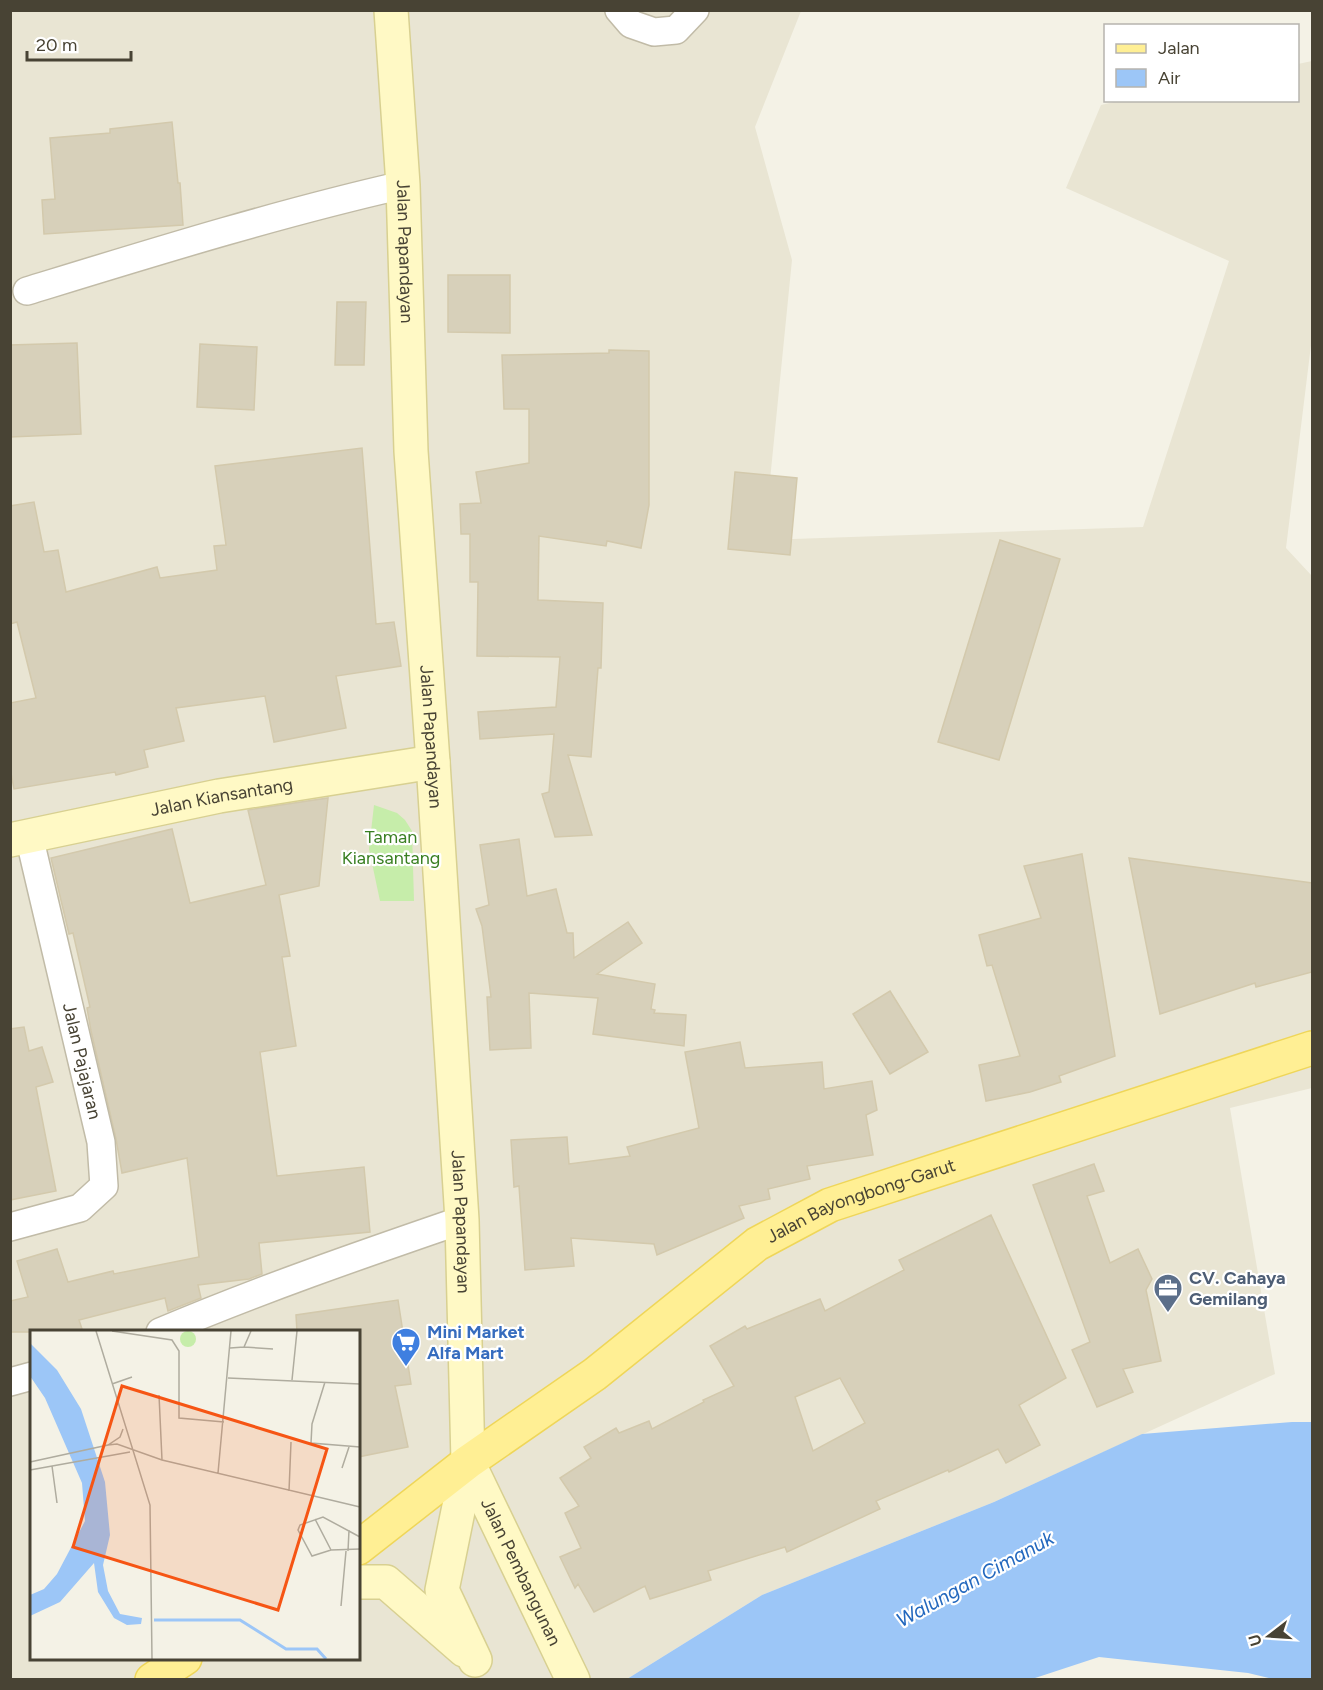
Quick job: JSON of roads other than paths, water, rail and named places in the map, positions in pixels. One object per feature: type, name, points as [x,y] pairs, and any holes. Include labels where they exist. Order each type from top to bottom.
[{"type":"main road","name":"Jalan Papandayan","points":[[391,10],[403,185],[411,451],[462,1220],[468,1462]]},
{"type":"main road","name":"Jalan Kiansantang","points":[[20,838],[219,796],[433,762]]},
{"type":"main road","name":"Jalan Bayongbong-Garut","points":[[360,1546],[468,1462],[595,1374],[757,1244],[830,1205],[1312,1048]]},
{"type":"main road","points":[[468,1462],[442,1590],[481,1670]]},
{"type":"main road","name":"Jalan Pembangunan","points":[[468,1462],[573,1680]]},
{"type":"main road","points":[[360,1582],[386,1582],[481,1670]]},
{"type":"main road","points":[[152,1680],[183,1660]]},
{"type":"street","points":[[620,10],[631,24],[654,32],[676,30],[695,10]]},
{"type":"street","points":[[27,291],[181,243],[346,198],[403,185]]},
{"type":"street","name":"Jalan Pajajaran","points":[[10,1227],[80,1208],[104,1186],[101,1142],[20,838]]},
{"type":"street","points":[[165,1330],[218,1307],[462,1220]]},
{"type":"street","points":[[10,1382],[30,1377]]},
{"type":"water","name":"Walungan Cimanuk","points":[[1312,1422],[1312,1679],[1273,1679],[1248,1673],[1099,1657],[1029,1680],[627,1679],[762,1595],[994,1502],[1142,1434]]},
{"type":"place","name":"CV. Cahaya Gemilang","points":[[1168,1314]]},
{"type":"place","name":"Mini Market Alfa Mart","points":[[406,1368]]},
{"type":"park label","name":"Taman Kiansantang","points":[[391,847]]}]
